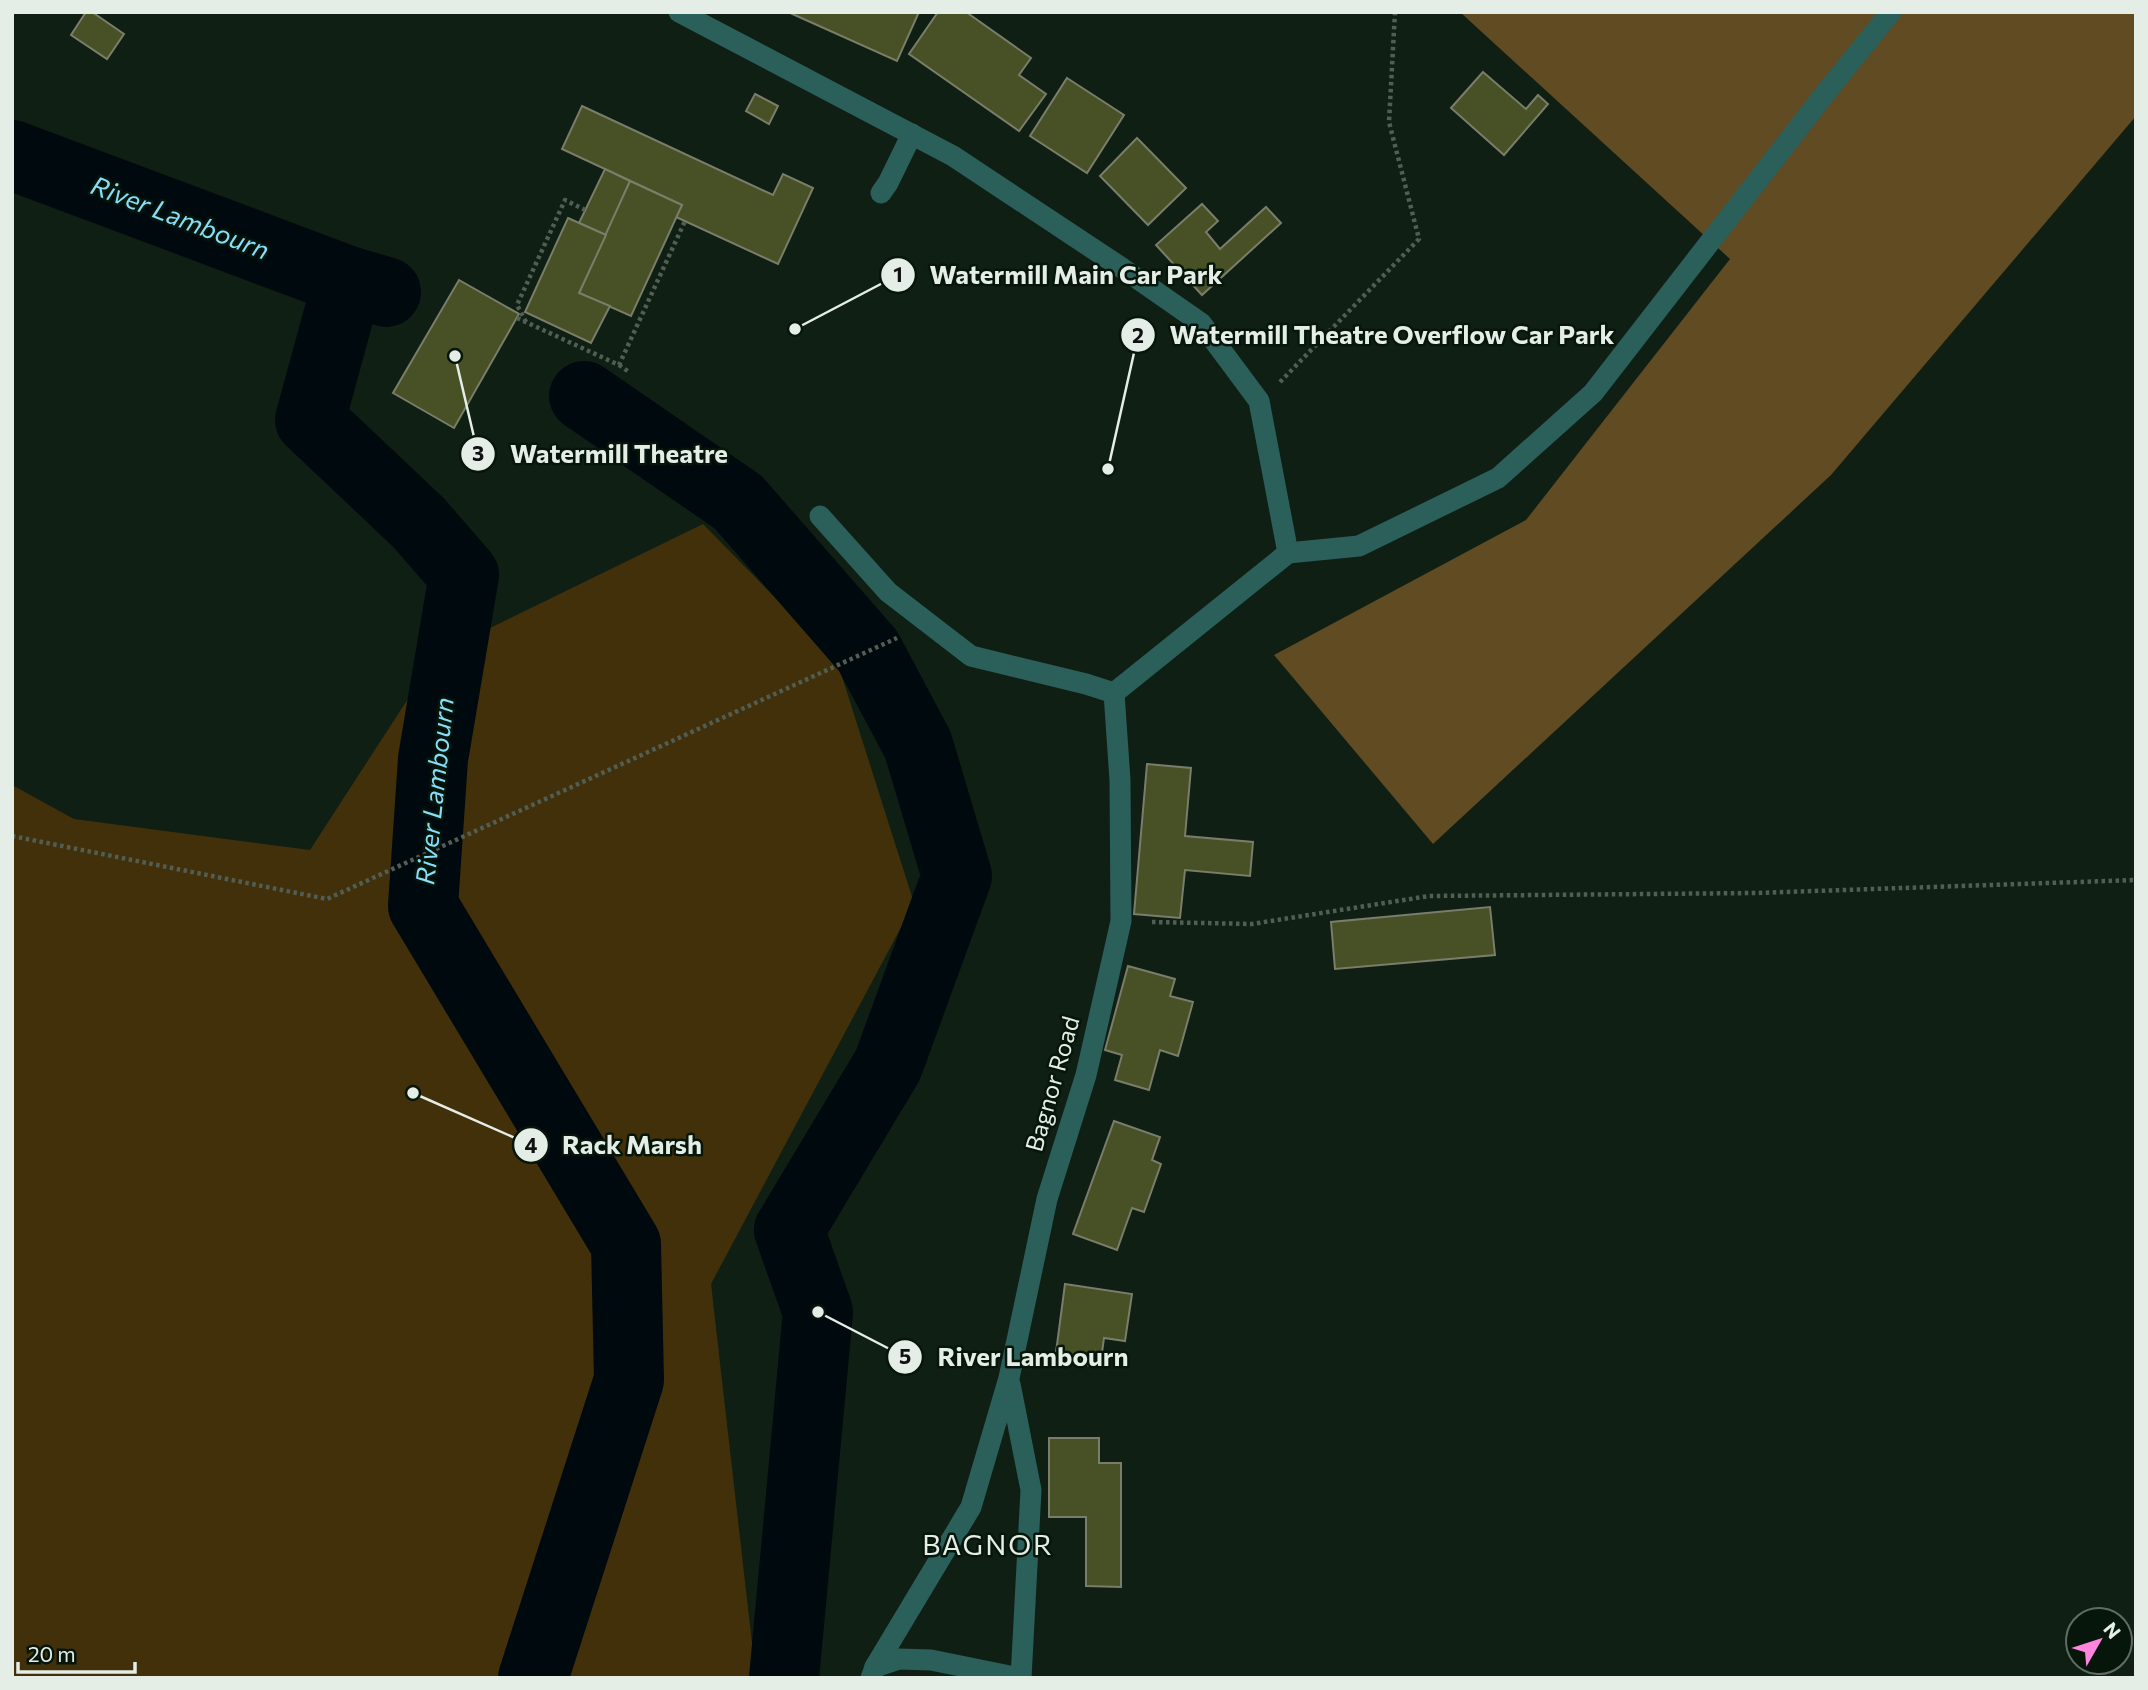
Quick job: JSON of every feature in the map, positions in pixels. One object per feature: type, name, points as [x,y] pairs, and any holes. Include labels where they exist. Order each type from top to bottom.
[{"type":"street","points":[[679,12],[953,156],[1201,323],[1259,401],[1288,553]]},
{"type":"street","points":[[820,516],[888,592],[971,656],[1114,693],[1288,553],[1359,546],[1498,478],[1593,393],[1891,12]]},
{"type":"street","points":[[881,193],[912,134]]},
{"type":"street","name":"Bagnor Road","points":[[873,1672],[971,1507],[1009,1378],[1046,1199],[1086,1075],[1121,921],[1120,780],[1114,693]]},
{"type":"street","points":[[873,1672],[899,1659],[932,1660],[1020,1678],[1031,1490],[1009,1378]]},
{"type":"path","points":[[1259,401],[1297,366],[1419,239],[1390,122],[1395,12]]},
{"type":"path","points":[[526,322],[517,305],[565,200],[585,210]]},
{"type":"path","points":[[619,365],[685,221]]},
{"type":"path","points":[[517,318],[629,372]]},
{"type":"path","points":[[12,836],[327,899],[929,623]]},
{"type":"path","points":[[1121,921],[1252,924],[1429,896],[1756,893],[2136,880]]},
{"type":"shaded area","points":[[1460,12],[2136,12],[2136,116],[1831,475],[1433,844],[1274,655],[1526,520],[1730,259]]},
{"type":"shaded area","points":[[703,524],[837,661],[914,903],[711,1284],[756,1678],[12,1678],[12,785],[74,819],[310,850],[437,654]]},
{"type":"building","points":[[86,12],[92,12],[124,34],[107,59],[71,35]]},
{"type":"building","points":[[788,12],[919,12],[897,61]]},
{"type":"building","points":[[938,12],[966,12],[1031,58],[1019,75],[1046,94],[1019,131],[909,54]]},
{"type":"building","points":[[1483,72],[1526,109],[1538,95],[1548,104],[1504,155],[1451,108]]},
{"type":"building","points":[[1067,78],[1124,115],[1087,173],[1030,136]]},
{"type":"building","points":[[755,94],[778,106],[769,124],[746,111]]},
{"type":"building","points":[[582,106],[773,195],[783,174],[813,188],[778,264],[676,217],[682,205],[562,149]]},
{"type":"building","points":[[1137,138],[1186,188],[1148,225],[1100,176]]},
{"type":"building","points":[[605,169],[630,181],[606,235],[579,223]]},
{"type":"building","points":[[630,181],[682,205],[631,316],[579,293]]},
{"type":"building","points":[[1202,204],[1218,221],[1206,232],[1220,249],[1266,207],[1281,223],[1202,295],[1156,245]]},
{"type":"building","points":[[568,218],[606,235],[579,293],[610,306],[591,343],[525,312]]},
{"type":"building","points":[[459,280],[519,314],[454,428],[393,393]]},
{"type":"building","points":[[1147,764],[1191,768],[1185,836],[1253,842],[1250,876],[1185,870],[1180,918],[1134,914]]},
{"type":"building","points":[[1490,907],[1495,955],[1335,969],[1331,922]]},
{"type":"building","points":[[1128,966],[1175,979],[1170,996],[1193,1002],[1178,1056],[1160,1050],[1149,1090],[1115,1080],[1122,1055],[1105,1050]]},
{"type":"building","points":[[1114,1121],[1160,1137],[1152,1160],[1161,1164],[1144,1212],[1132,1208],[1117,1250],[1073,1234]]},
{"type":"building","points":[[1065,1284],[1132,1294],[1125,1341],[1104,1338],[1100,1367],[1055,1360]]},
{"type":"building","points":[[1049,1438],[1099,1438],[1099,1463],[1121,1463],[1121,1587],[1086,1586],[1086,1517],[1049,1517]]},
{"type":"waterway","name":"River Lambourn","points":[[12,155],[348,281],[386,292]]},
{"type":"waterway","name":"River Lambourn","points":[[348,281],[310,420],[419,523],[464,575],[433,759],[423,906],[626,1244],[629,1380],[533,1678]]},
{"type":"waterway","name":"River Lambourn","points":[[584,396],[738,502],[868,651],[918,745],[957,876],[888,1065],[789,1230],[818,1312],[784,1678]]},
{"type":"place","name":"Watermill Main Car Park","points":[[795,329]]},
{"type":"place","name":"Watermill Theatre","points":[[455,356]]},
{"type":"place","name":"Watermill Theatre Overflow Car Park","points":[[1108,469]]},
{"type":"place","name":"Rack Marsh","points":[[413,1093]]},
{"type":"place","name":"River Lambourn","points":[[818,1312]]},
{"type":"district","name":"BAGNOR","points":[[988,1545]]}]
